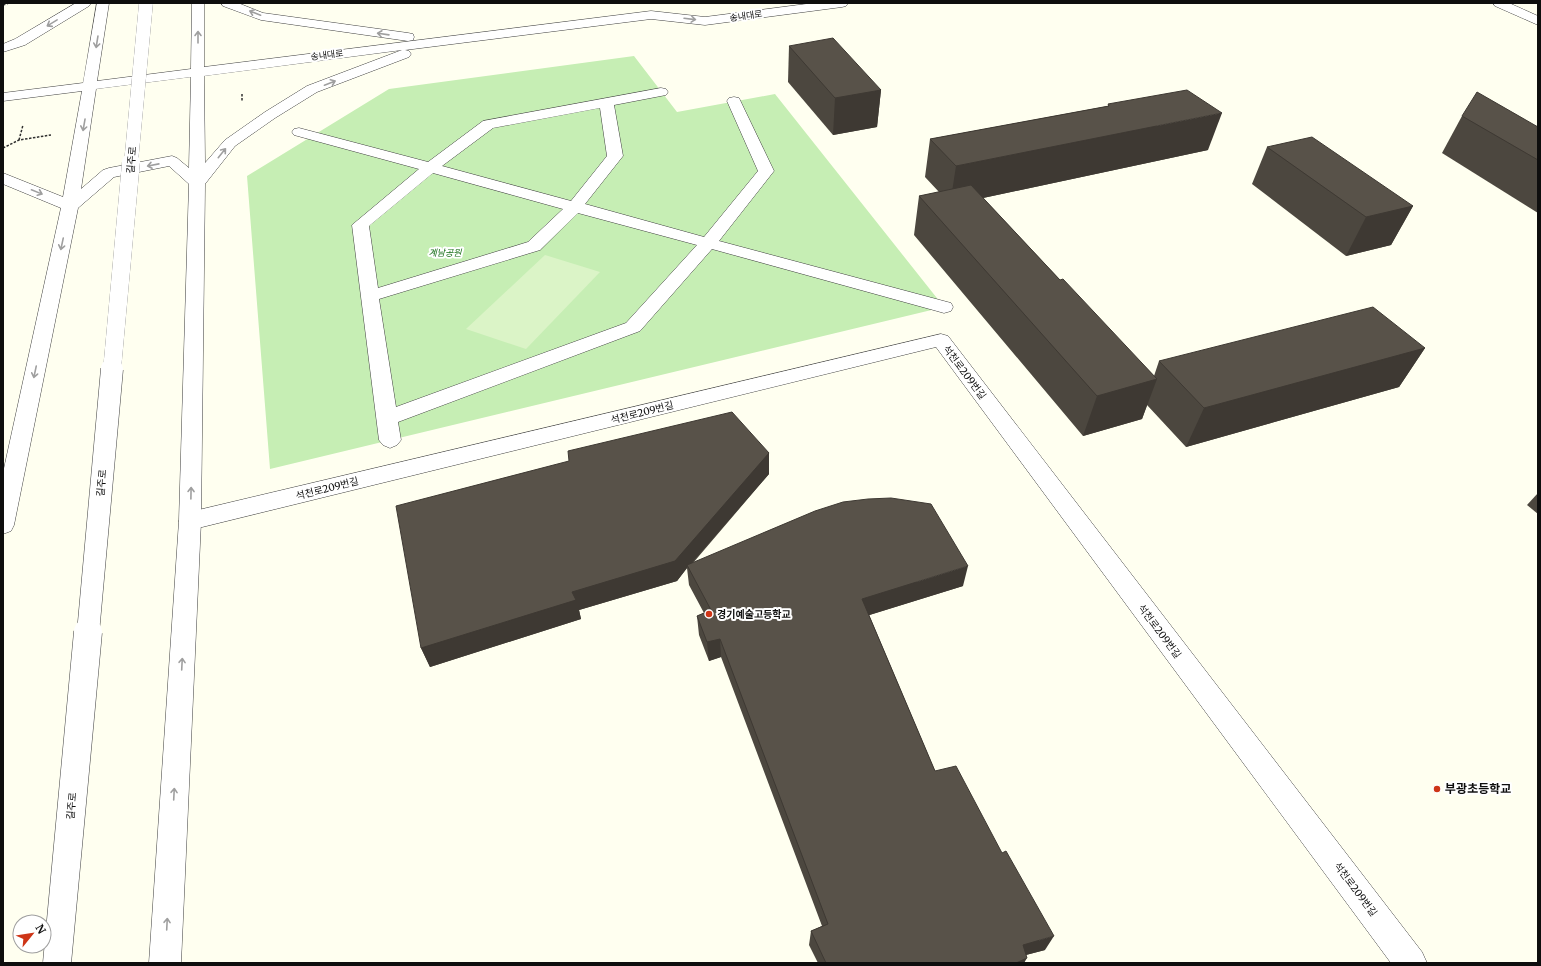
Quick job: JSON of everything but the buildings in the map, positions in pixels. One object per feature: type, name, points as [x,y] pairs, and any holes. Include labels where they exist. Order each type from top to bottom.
[{"type":"street","points":[[3,48],[20,42],[85,3]]},
{"type":"street","points":[[3,525],[70,206],[104,3]]},
{"type":"street","name":"길주로","points":[[57,963],[146,3]]},
{"type":"street","points":[[165,963],[190,521],[197,183],[198,3]]},
{"type":"street","points":[[227,3],[262,16],[435,41]]},
{"type":"street","name":"송내대로","points":[[651,15],[671,3]]},
{"type":"street","name":"송내대로","points":[[3,98],[435,41],[651,15],[705,21],[842,3]]},
{"type":"street","points":[[1499,3],[1538,22]]},
{"type":"street","points":[[197,183],[230,143],[312,90],[435,41]]},
{"type":"street","points":[[390,440],[360,225],[430,168],[488,124],[661,92]]},
{"type":"street","points":[[387,418],[633,328],[708,243],[766,171],[734,101]]},
{"type":"street","points":[[370,296],[534,246],[574,207],[615,156],[606,102]]},
{"type":"street","points":[[299,132],[944,307]]},
{"type":"street","points":[[70,206],[109,173],[172,161],[197,183]]},
{"type":"street","points":[[3,178],[70,206]]},
{"type":"street","name":"석천로209번길","points":[[190,521],[941,340],[1411,963]]},
{"type":"path","points":[[3,5],[9,3]]},
{"type":"path","points":[[242,94],[242,105]]},
{"type":"path","points":[[19,140],[23,125]]},
{"type":"path","points":[[3,148],[19,140],[51,135]]},
{"type":"green space","name":"계남공원","points":[[634,56],[677,112],[775,94],[944,307],[270,469],[247,176],[389,89]]},
{"type":"green space","points":[[545,255],[600,272],[526,349],[466,329]]},
{"type":"place","name":"경기예술고등학교","points":[[709,614]]},
{"type":"place","name":"부광초등학교","points":[[1437,789]]}]
